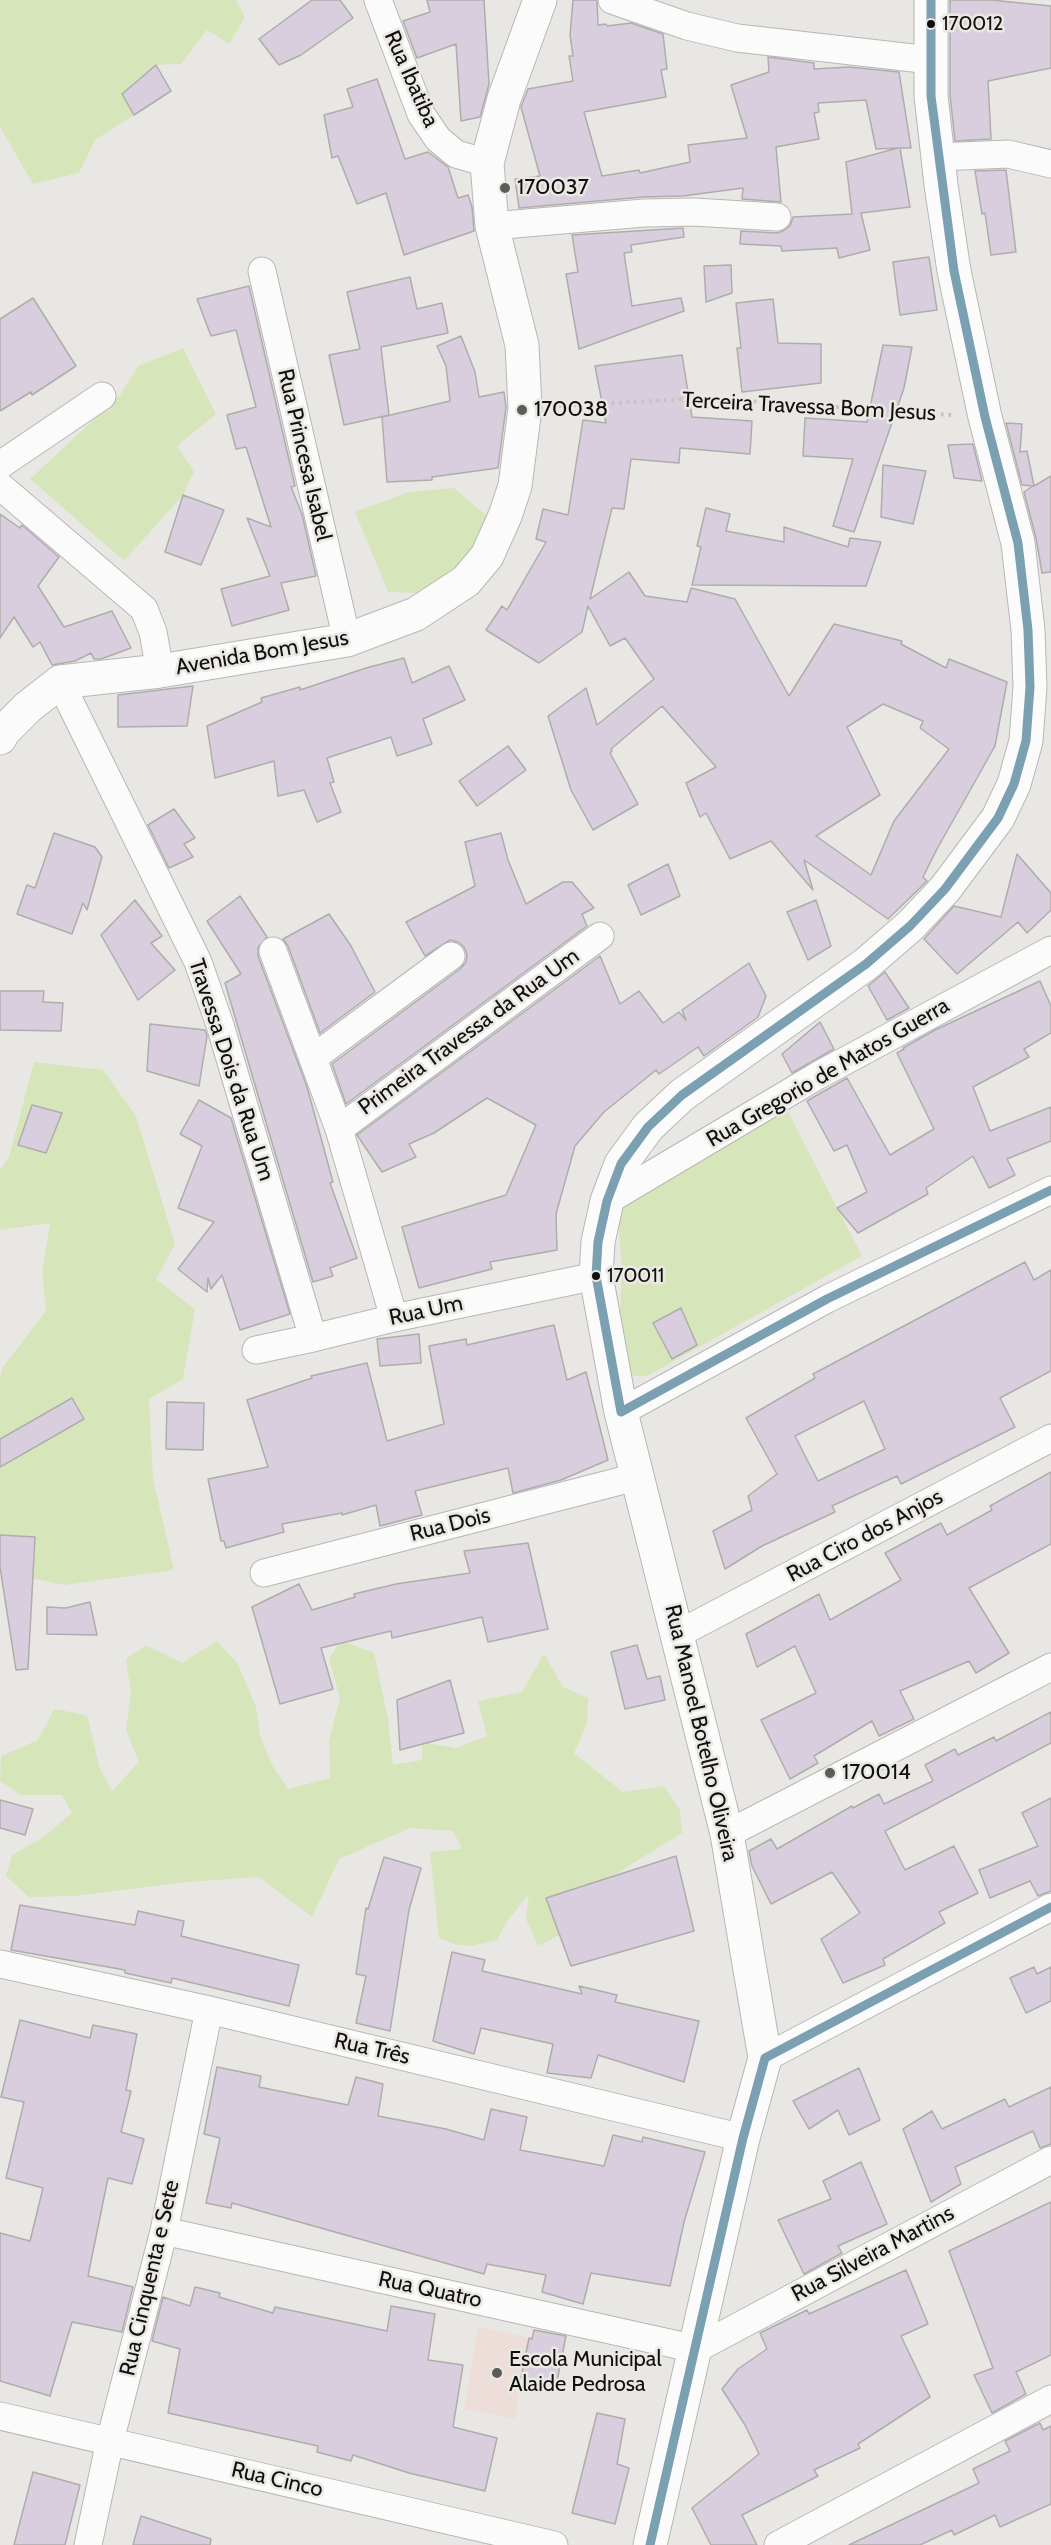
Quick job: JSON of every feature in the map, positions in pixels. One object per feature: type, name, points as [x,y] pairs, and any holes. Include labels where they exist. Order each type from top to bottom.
[{"type":"street","name":"Rua Ibatiba","points":[[378,0],[421,114],[438,139],[456,154],[487,163]]},
{"type":"street","name":"Avenida Bom Jesus","points":[[60,682],[159,671],[347,640],[416,614],[466,581],[487,556],[505,516],[515,486],[525,408],[522,345],[492,226],[487,163],[507,90],[540,0]]},
{"type":"street","points":[[612,0],[687,26],[737,38],[931,60]]},
{"type":"street","name":"Rua Manoel Botelho Oliveira","points":[[765,2058],[727,1834],[621,1412],[596,1276],[598,1242],[621,1164],[648,1127],[682,1095],[866,964],[910,926],[945,890],[998,818],[1010,793],[1026,741],[1029,687],[1028,630],[1018,543],[985,417],[954,271],[932,96],[931,0]]},
{"type":"street","points":[[938,157],[1008,154],[1051,164]]},
{"type":"street","points":[[492,226],[644,213],[694,212],[777,217]]},
{"type":"street","name":"Rua Princesa Isabel","points":[[262,271],[347,640]]},
{"type":"street","points":[[0,465],[102,396]]},
{"type":"street","points":[[0,486],[144,609],[153,632],[159,671]]},
{"type":"street","points":[[0,738],[28,706],[60,682]]},
{"type":"street","name":"Travessa Dois da Rua Um","points":[[60,682],[198,962],[220,1025],[314,1338]]},
{"type":"street","name":"Primeira Travessa da Rua Um","points":[[339,1129],[600,936]]},
{"type":"street","name":"Rua Gregorio de Matos Guerra","points":[[608,1202],[817,1076],[1051,950]]},
{"type":"street","name":"Primeira Travessa da Rua Um","points":[[273,951],[339,1129],[394,1318]]},
{"type":"street","points":[[313,1058],[451,956]]},
{"type":"street","points":[[621,1412],[827,1299],[1051,1190]]},
{"type":"street","name":"Rua Um","points":[[256,1350],[394,1318],[596,1276]]},
{"type":"street","name":"Rua Ciro dos Anjos","points":[[678,1634],[1051,1438]]},
{"type":"street","name":"Rua Dois","points":[[264,1573],[636,1477]]},
{"type":"street","points":[[727,1834],[1051,1667]]},
{"type":"street","points":[[650,2545],[743,2138],[765,2058],[1051,1907]]},
{"type":"street","name":"Rua Três","points":[[0,1964],[208,2010],[743,2138]]},
{"type":"street","name":"Rua Cinquenta e Sete","points":[[88,2545],[110,2441],[164,2231],[208,2010]]},
{"type":"street","name":"Rua Silveira Martins","points":[[696,2349],[1051,2160]]},
{"type":"street","name":"Rua Quatro","points":[[164,2231],[696,2349]]},
{"type":"street","points":[[777,2545],[1051,2399]]},
{"type":"street","name":"Rua Cinco","points":[[0,2416],[554,2545]]},
{"type":"path","name":"Terceira Travessa Bom Jesus","points":[[525,408],[707,398],[985,417]]},
{"type":"shaded area","name":"Escola Municipal Alaide Pedrosa","points":[[478,2326],[529,2338],[515,2419],[464,2409]]},
{"type":"green space","points":[[0,0],[236,0],[245,17],[229,44],[207,30],[181,64],[156,65],[122,94],[134,115],[95,140],[79,173],[33,184],[0,127]]},
{"type":"green space","points":[[183,348],[216,414],[177,446],[194,472],[183,495],[124,561],[30,479],[120,395],[138,366]]},
{"type":"green space","points":[[454,488],[499,526],[443,582],[416,593],[388,592],[355,512],[409,492]]},
{"type":"green space","points":[[34,1062],[103,1070],[136,1116],[175,1244],[156,1279],[195,1309],[183,1379],[149,1399],[153,1478],[174,1570],[65,1585],[0,1572],[0,1376],[3,1367],[46,1311],[42,1272],[50,1223],[0,1230],[0,1170],[9,1157]]},
{"type":"green space","points":[[784,1104],[862,1256],[647,1376],[630,1376],[615,1334],[620,1315],[622,1271],[619,1232],[613,1213]]},
{"type":"green space","points":[[341,1640],[374,1653],[388,1718],[393,1765],[422,1760],[422,1742],[456,1748],[487,1736],[478,1701],[522,1692],[544,1654],[563,1687],[588,1698],[587,1723],[574,1753],[623,1792],[664,1786],[680,1810],[682,1833],[611,1877],[560,1935],[538,1946],[526,1919],[529,1894],[508,1920],[497,1940],[471,1946],[454,1944],[439,1938],[430,1852],[462,1849],[453,1831],[410,1828],[339,1859],[312,1917],[259,1877],[187,1882],[74,1896],[29,1897],[6,1876],[12,1855],[42,1838],[72,1813],[62,1795],[21,1795],[0,1781],[1,1756],[38,1740],[54,1709],[87,1715],[100,1769],[112,1791],[139,1762],[126,1730],[131,1693],[126,1659],[146,1645],[182,1663],[217,1641],[238,1664],[256,1707],[260,1735],[272,1765],[288,1789],[330,1778],[329,1741],[340,1698],[329,1659]]},
{"type":"building","points":[[312,0],[340,0],[353,18],[301,55],[279,65],[259,39]]},
{"type":"building","points":[[427,0],[484,0],[489,84],[480,117],[461,121],[456,44],[417,58],[403,21],[430,12]]},
{"type":"building","points":[[573,0],[597,0],[598,25],[631,23],[663,34],[667,69],[661,70],[666,97],[584,112],[602,176],[639,170],[640,173],[690,162],[688,145],[747,138],[731,85],[769,72],[768,57],[814,63],[814,69],[849,67],[899,72],[911,148],[900,148],[910,207],[861,213],[870,250],[839,258],[837,248],[782,251],[781,246],[740,244],[741,231],[777,233],[790,226],[793,217],[852,214],[846,162],[898,148],[876,149],[866,100],[818,103],[819,112],[814,113],[819,139],[776,147],[781,202],[742,199],[743,188],[683,196],[643,197],[519,208],[515,179],[540,176],[521,107],[528,89],[573,81],[569,56],[573,56],[570,35]]},
{"type":"building","points":[[950,0],[991,0],[1051,6],[1051,68],[988,81],[991,139],[955,141],[950,95]]},
{"type":"building","points":[[156,65],[171,91],[134,115],[122,94]]},
{"type":"building","points":[[377,79],[405,159],[428,152],[448,167],[458,198],[468,195],[472,207],[474,231],[404,255],[386,193],[357,204],[338,156],[332,158],[324,115],[353,107],[347,89]]},
{"type":"building","points":[[1006,170],[1016,252],[991,255],[985,213],[982,214],[975,171]]},
{"type":"building","points":[[683,228],[684,237],[631,245],[632,252],[624,253],[632,306],[681,298],[684,311],[579,349],[566,274],[578,272],[572,235]]},
{"type":"building","points":[[929,257],[937,310],[900,315],[893,262]]},
{"type":"building","points":[[731,265],[732,293],[706,302],[704,266]]},
{"type":"building","points":[[410,277],[417,309],[442,303],[448,333],[381,347],[389,415],[344,425],[329,355],[360,349],[347,292]]},
{"type":"building","points":[[249,286],[295,486],[291,487],[302,514],[316,576],[281,583],[289,610],[232,626],[221,589],[270,576],[247,518],[271,527],[246,447],[236,449],[227,415],[256,407],[236,330],[211,336],[197,299]]},
{"type":"building","points":[[33,298],[76,366],[32,395],[31,392],[0,411],[0,319]]},
{"type":"building","points":[[773,299],[778,343],[821,344],[821,383],[742,392],[737,348],[741,348],[736,303]]},
{"type":"building","points":[[461,336],[475,372],[479,397],[504,392],[506,407],[498,468],[432,477],[432,480],[387,482],[382,417],[450,401],[446,366],[437,346]]},
{"type":"building","points":[[883,345],[912,347],[904,388],[854,532],[833,526],[853,459],[803,456],[805,418],[867,422]]},
{"type":"building","points":[[682,355],[692,417],[752,421],[750,454],[680,448],[679,463],[631,459],[624,509],[612,508],[590,599],[629,572],[645,596],[687,602],[691,588],[735,599],[789,696],[834,624],[902,641],[901,644],[946,668],[949,659],[1007,682],[995,746],[937,849],[923,877],[927,881],[888,919],[804,860],[813,890],[771,841],[730,859],[706,813],[700,817],[686,783],[716,767],[662,706],[611,749],[610,753],[638,804],[593,830],[571,790],[548,716],[586,688],[597,725],[654,679],[625,638],[610,646],[588,606],[582,632],[539,663],[486,630],[502,606],[507,610],[546,542],[536,539],[543,509],[568,515],[583,420],[606,423],[595,366]],"holes":[[[883,704],[923,721],[920,728],[949,749],[894,821],[871,875],[816,836],[880,795],[847,727]]]},
{"type":"building","points":[[1006,423],[1022,424],[1020,452],[1027,451],[1034,486],[1051,476],[1051,572],[1042,573],[1024,492],[1033,486],[1022,485]]},
{"type":"building","points":[[973,444],[982,481],[954,478],[948,445]]},
{"type":"building","points":[[883,465],[926,471],[913,524],[881,517]]},
{"type":"building","points":[[183,495],[224,510],[201,565],[165,552]]},
{"type":"building","points":[[706,508],[730,514],[726,531],[784,542],[784,527],[848,547],[850,538],[881,542],[866,586],[692,585],[701,547],[697,546]]},
{"type":"building","points":[[0,514],[20,528],[22,525],[59,557],[38,586],[64,627],[112,611],[131,648],[101,659],[94,659],[91,653],[75,661],[52,665],[40,642],[33,647],[14,617],[0,638]]},
{"type":"building","points":[[404,658],[412,683],[449,666],[465,700],[423,719],[432,744],[397,756],[391,737],[327,758],[334,782],[330,783],[341,812],[317,822],[304,790],[278,796],[274,761],[215,778],[207,726],[262,702],[261,698],[300,687],[300,690]]},
{"type":"building","points":[[193,686],[187,726],[118,727],[118,695]]},
{"type":"building","points":[[508,746],[526,770],[477,806],[459,781]]},
{"type":"building","points":[[174,809],[195,838],[184,844],[193,857],[169,868],[148,825]]},
{"type":"building","points":[[54,833],[95,847],[102,857],[87,910],[83,903],[72,934],[17,914],[27,885],[35,888]]},
{"type":"building","points":[[501,833],[508,860],[526,904],[563,882],[572,882],[594,908],[582,914],[587,926],[346,1104],[332,1064],[460,969],[466,962],[467,954],[464,947],[450,940],[425,956],[406,922],[475,886],[465,842]]},
{"type":"building","points":[[1017,854],[1051,893],[1051,910],[1027,933],[1018,922],[957,974],[924,939],[954,906],[1001,917]]},
{"type":"building","points":[[668,864],[680,896],[641,915],[628,885]]},
{"type":"building","points":[[240,896],[267,937],[258,948],[258,956],[307,1087],[333,1182],[330,1183],[357,1258],[330,1268],[333,1276],[313,1282],[225,983],[241,974],[207,921]]},
{"type":"building","points":[[135,900],[162,936],[151,943],[175,970],[138,1000],[101,935]]},
{"type":"building","points":[[816,900],[831,946],[808,960],[787,912]]},
{"type":"building","points":[[329,914],[351,946],[375,992],[320,1033],[288,946],[283,939]]},
{"type":"building","points":[[600,956],[620,1004],[639,991],[663,1023],[679,1012],[686,1020],[682,1010],[749,963],[766,996],[758,1017],[704,1056],[698,1047],[659,1074],[656,1070],[604,1112],[575,1146],[556,1214],[557,1250],[490,1262],[492,1269],[419,1288],[402,1227],[506,1195],[536,1125],[487,1098],[434,1133],[409,1144],[416,1157],[382,1172],[357,1135]]},
{"type":"building","points":[[885,972],[909,1008],[887,1020],[868,986]]},
{"type":"building","points":[[1040,981],[1051,1006],[1051,1033],[1024,1049],[1029,1057],[973,1087],[990,1131],[1051,1107],[1051,1141],[1007,1159],[1015,1175],[989,1188],[973,1156],[926,1188],[928,1194],[858,1233],[837,1208],[867,1192],[847,1145],[834,1151],[807,1101],[847,1078],[890,1155],[934,1129],[897,1053],[935,1030]]},
{"type":"building","points":[[0,991],[44,991],[43,1002],[63,1003],[61,1031],[0,1030]]},
{"type":"building","points":[[820,1022],[834,1049],[792,1073],[782,1054]]},
{"type":"building","points":[[150,1024],[205,1030],[207,1036],[199,1086],[147,1071]]},
{"type":"building","points":[[199,1100],[231,1118],[290,1314],[240,1330],[222,1275],[211,1289],[208,1278],[207,1292],[178,1269],[214,1222],[178,1208],[202,1146],[180,1134]]},
{"type":"building","points":[[32,1105],[62,1113],[46,1153],[18,1145]]},
{"type":"building","points":[[1025,1262],[1034,1280],[1051,1270],[1051,1371],[1000,1398],[1015,1427],[901,1484],[897,1476],[832,1506],[835,1512],[762,1546],[725,1569],[713,1531],[752,1510],[748,1496],[777,1474],[746,1418],[815,1378],[813,1374]],"holes":[[[864,1401],[885,1449],[818,1481],[795,1436]]]},
{"type":"building","points":[[681,1308],[697,1345],[672,1359],[653,1323]]},
{"type":"building","points":[[554,1325],[567,1380],[586,1372],[608,1460],[561,1480],[513,1493],[508,1468],[415,1491],[422,1515],[380,1526],[376,1505],[342,1515],[342,1513],[282,1524],[284,1532],[226,1548],[224,1541],[221,1541],[208,1479],[268,1467],[247,1400],[312,1378],[311,1376],[367,1363],[387,1441],[444,1424],[429,1346],[466,1339],[467,1345]]},
{"type":"building","points":[[419,1334],[421,1363],[380,1366],[377,1339]]},
{"type":"building","points":[[72,1398],[84,1419],[0,1467],[0,1439]]},
{"type":"building","points":[[167,1402],[204,1403],[203,1450],[166,1449]]},
{"type":"building","points":[[1051,1472],[1051,1544],[969,1588],[1009,1653],[976,1673],[969,1661],[900,1691],[914,1719],[879,1736],[872,1721],[814,1756],[818,1763],[790,1779],[761,1720],[816,1693],[795,1646],[757,1667],[746,1634],[819,1594],[830,1620],[901,1580],[885,1553],[941,1523],[947,1535],[992,1510],[990,1506]]},
{"type":"building","points":[[0,1535],[35,1537],[28,1669],[16,1670],[0,1567]]},
{"type":"building","points":[[528,1543],[548,1629],[488,1642],[482,1617],[392,1638],[391,1631],[321,1648],[333,1689],[280,1704],[252,1607],[299,1584],[312,1610],[355,1597],[354,1594],[396,1584],[470,1573],[464,1551]]},
{"type":"building","points":[[90,1602],[97,1635],[47,1634],[47,1607],[66,1608]]},
{"type":"building","points":[[637,1645],[647,1679],[660,1676],[665,1700],[625,1709],[611,1652]]},
{"type":"building","points":[[450,1680],[464,1733],[400,1750],[397,1700]]},
{"type":"building","points":[[1051,1712],[1051,1743],[885,1831],[905,1870],[954,1846],[978,1893],[939,1912],[945,1923],[883,1959],[885,1965],[843,1983],[821,1939],[860,1913],[832,1872],[771,1904],[752,1866],[749,1851],[771,1839],[777,1849],[852,1806],[853,1808],[879,1794],[884,1804],[933,1781],[925,1765],[955,1749],[958,1755],[994,1737],[996,1741]]},
{"type":"building","points":[[1051,1798],[1051,1891],[1038,1896],[1030,1881],[990,1898],[979,1870],[1038,1846],[1022,1813]]},
{"type":"building","points":[[0,1800],[33,1809],[25,1835],[0,1828]]},
{"type":"building","points":[[676,1856],[694,1931],[571,1966],[546,1898]]},
{"type":"building","points":[[384,1857],[421,1868],[409,1910],[390,2031],[356,2023],[366,1976],[356,1974],[366,1908],[368,1909]]},
{"type":"building","points":[[20,1905],[135,1925],[138,1911],[184,1921],[181,1936],[299,1965],[289,2006],[172,1978],[171,1983],[125,1973],[125,1970],[11,1950]]},
{"type":"building","points":[[452,1952],[485,1960],[482,1971],[582,1994],[579,1986],[617,1995],[615,2002],[699,2021],[684,2082],[598,2055],[591,2078],[547,2073],[553,2044],[481,2028],[474,2054],[433,2041]]},
{"type":"building","points":[[1034,1967],[1037,1974],[1051,1967],[1051,2001],[1026,2013],[1010,1978]]},
{"type":"building","points":[[20,2020],[90,2038],[93,2025],[137,2034],[126,2090],[131,2091],[121,2132],[144,2139],[132,2184],[108,2178],[88,2276],[133,2287],[122,2332],[72,2322],[50,2396],[0,2381],[0,2233],[30,2241],[43,2188],[6,2178],[24,2102],[1,2097]]},
{"type":"building","points":[[217,2067],[261,2076],[259,2087],[348,2105],[356,2077],[383,2084],[378,2116],[446,2129],[484,2140],[491,2109],[527,2117],[520,2150],[604,2166],[613,2135],[642,2142],[643,2137],[705,2152],[684,2222],[670,2286],[591,2273],[583,2304],[542,2292],[546,2275],[487,2264],[484,2274],[232,2203],[231,2208],[206,2203],[220,2138],[204,2134]]},
{"type":"building","points":[[859,2068],[880,2120],[849,2135],[838,2110],[809,2129],[793,2101]]},
{"type":"building","points":[[1051,2087],[1051,2144],[1040,2148],[1033,2131],[955,2167],[961,2184],[931,2202],[903,2129],[932,2111],[942,2129],[1005,2099],[1009,2107]]},
{"type":"building","points":[[861,2162],[887,2224],[838,2246],[842,2253],[804,2274],[778,2220],[831,2199],[823,2181]]},
{"type":"building","points":[[1051,2202],[1051,2355],[1016,2372],[1026,2394],[992,2413],[974,2375],[993,2368],[949,2251]]},
{"type":"building","points":[[906,2270],[928,2324],[901,2336],[930,2397],[858,2444],[860,2448],[814,2470],[818,2476],[742,2515],[757,2545],[711,2545],[692,2508],[759,2454],[745,2425],[722,2389],[738,2369],[767,2349],[760,2333],[807,2310],[809,2314]]},
{"type":"building","points":[[195,2287],[220,2293],[219,2297],[273,2313],[275,2307],[387,2331],[391,2306],[435,2314],[428,2360],[463,2365],[453,2427],[497,2438],[485,2491],[409,2473],[353,2455],[351,2461],[317,2452],[318,2446],[168,2413],[180,2349],[152,2341],[163,2297],[190,2306]]},
{"type":"building","points":[[534,2330],[566,2336],[556,2386],[521,2378],[529,2338],[532,2339]]},
{"type":"building","points":[[597,2413],[625,2419],[617,2464],[629,2468],[615,2524],[572,2513]]},
{"type":"building","points":[[1040,2423],[1043,2430],[1051,2426],[1051,2504],[1000,2527],[995,2515],[954,2535],[952,2530],[920,2545],[849,2545],[979,2483],[973,2469],[1010,2451],[1005,2441]]},
{"type":"building","points":[[33,2472],[80,2485],[65,2545],[14,2545]]},
{"type":"building","points":[[141,2516],[211,2539],[210,2545],[133,2545]]},
{"type":"transit line","points":[[931,0],[931,96],[954,271],[985,417],[1018,543],[1028,630],[1030,687],[1026,741],[1014,784],[998,818],[945,889],[910,926],[866,964],[682,1095],[648,1127],[621,1164],[607,1201],[598,1242],[596,1276],[621,1412],[827,1299],[1051,1190]]},
{"type":"transit line","points":[[650,2545],[743,2138],[765,2058],[1051,1907]]},
{"type":"place","name":"170012","points":[[931,24]]},
{"type":"place","name":"170037","points":[[505,188]]},
{"type":"place","name":"170038","points":[[522,410]]},
{"type":"place","name":"170011","points":[[596,1276]]},
{"type":"place","name":"170014","points":[[830,1773]]},
{"type":"place","name":"Escola Municipal Alaide Pedrosa","points":[[497,2373]]}]
